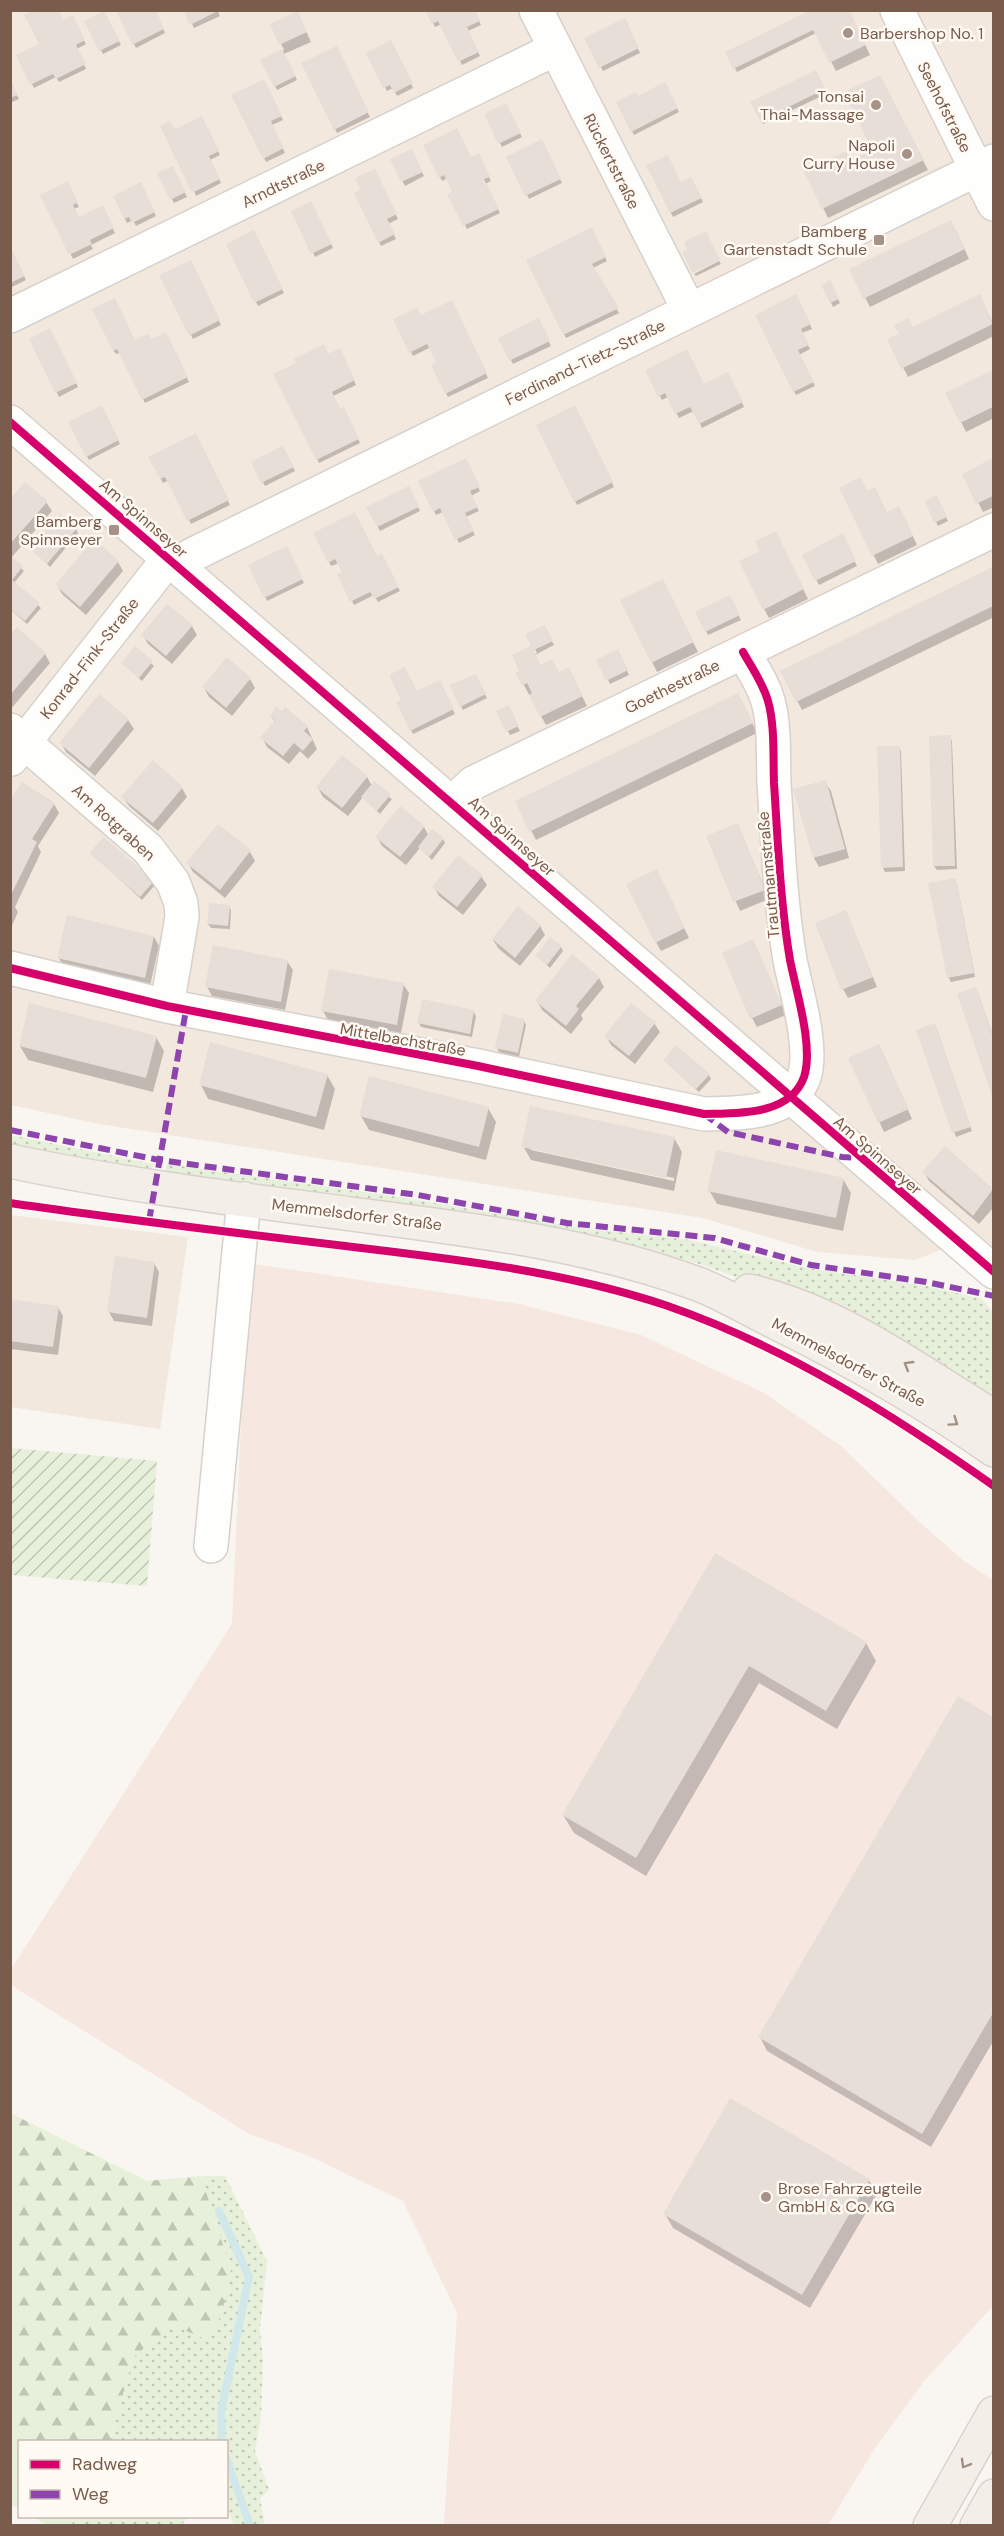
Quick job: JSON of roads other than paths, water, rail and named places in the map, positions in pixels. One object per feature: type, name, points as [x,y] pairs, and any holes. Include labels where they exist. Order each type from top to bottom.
[{"type":"main road","name":"Memmelsdorfer Straße","points":[[10,1161],[68,1173],[244,1200],[476,1230],[575,1250],[699,1285],[841,1354],[937,1410],[993,1450]]},
{"type":"main road","name":"Memmelsdorfer Straße","points":[[699,1285],[738,1288],[802,1308],[868,1341],[993,1417]]},
{"type":"main road","points":[[930,2526],[993,2413]]},
{"type":"main road","points":[[976,2526],[993,2496]]},
{"type":"street","name":"Rückertstraße","points":[[536,10],[689,310]]},
{"type":"street","name":"Seehofstraße","points":[[897,10],[985,165],[993,204]]},
{"type":"street","name":"Arndtstraße","points":[[10,316],[555,49]]},
{"type":"street","name":"Ferdinand-Tietz-Straße","points":[[173,562],[192,555],[985,165]]},
{"type":"street","name":"Am Spinnseyer","points":[[10,422],[453,801],[993,1272]]},
{"type":"street","name":"Goethestraße","points":[[453,801],[473,783],[993,530]]},
{"type":"street","name":"Konrad-Fink-Straße","points":[[15,743],[173,562]]},
{"type":"street","name":"Trautmannstraße","points":[[743,652],[769,702],[780,882],[787,939],[807,1054],[804,1077],[791,1097]]},
{"type":"street","name":"Am Rotgraben","points":[[15,743],[148,849],[173,882],[181,903],[182,917],[167,1006]]},
{"type":"street","name":"Mittelbachstraße","points":[[10,968],[167,1006],[478,1066],[704,1114],[766,1108],[791,1097]]},
{"type":"street","points":[[211,1546],[244,1200]]},
{"type":"waterway","points":[[219,2211],[249,2277],[221,2412],[222,2440]]},
{"type":"waterway","points":[[228,2463],[250,2526]]},
{"type":"place","name":"Barbershop No. 1","points":[[848,33]]},
{"type":"place","name":"Tonsai Thai-Massage","points":[[876,105]]},
{"type":"place","name":"Napoli Curry House","points":[[907,154]]},
{"type":"place","name":"Bamberg Gartenstadt Schule","points":[[879,240]]},
{"type":"place","name":"Bamberg Spinnseyer","points":[[114,530]]},
{"type":"place","name":"Brose Fahrzeugteile GmbH & Co. KG","points":[[766,2197]]}]
